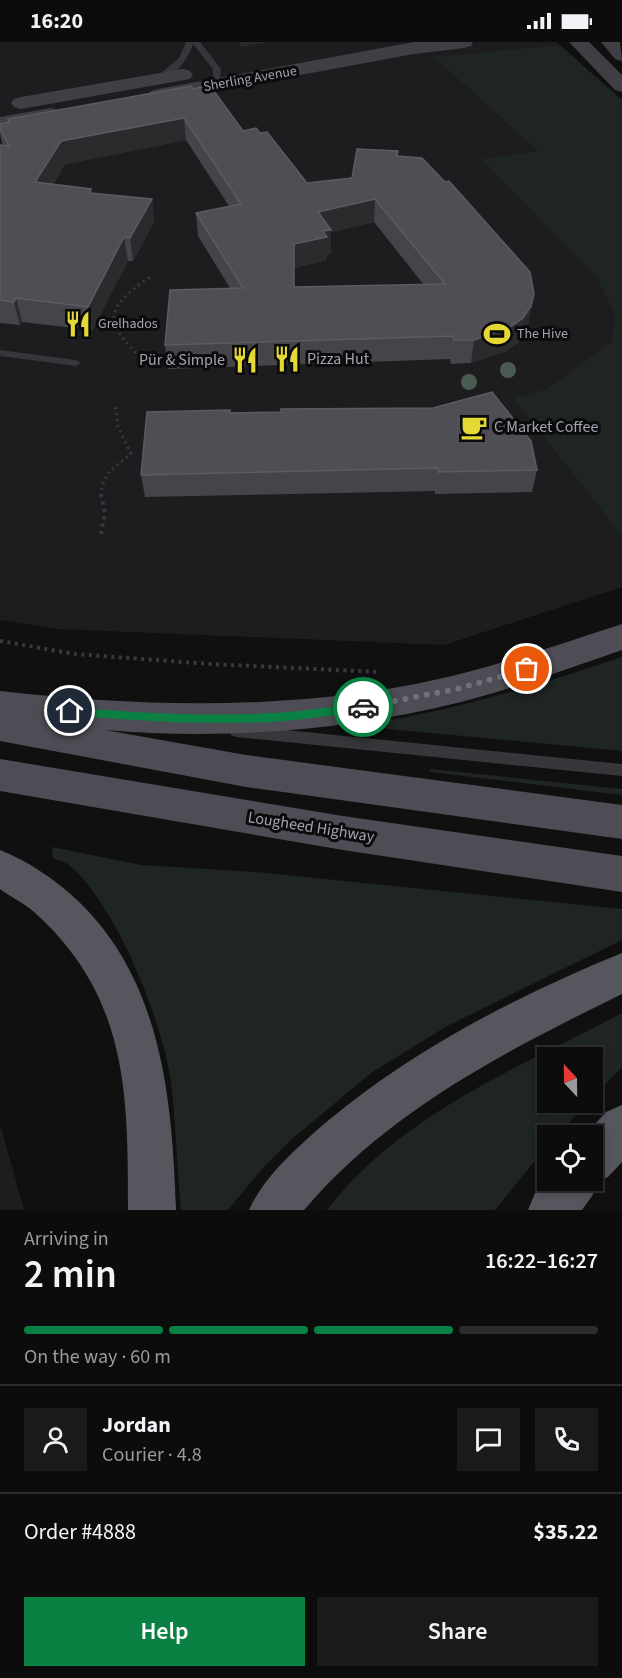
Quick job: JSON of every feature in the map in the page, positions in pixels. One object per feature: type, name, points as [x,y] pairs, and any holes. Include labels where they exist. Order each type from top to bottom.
[{"type":"highway","points":[[0,868],[39,890],[56,904],[84,933],[112,973],[136,1037],[144,1072],[152,1152],[152,1210]]},
{"type":"highway","points":[[273,1210],[318,1158],[412,1083],[483,1041],[622,973]]},
{"type":"highway","points":[[603,1149],[622,1128]]},
{"type":"highway","points":[[552,1210],[567,1191]]},
{"type":"main road","name":"Sherling Avenue","points":[[0,123],[217,77],[365,42]]},
{"type":"main road","name":"Sherling Avenue","points":[[0,107],[158,80],[217,77],[464,42]]},
{"type":"main road","points":[[578,42],[622,86]]},
{"type":"main road","points":[[610,42],[622,55]]},
{"type":"main road","points":[[1,712],[219,720],[328,712],[457,689],[527,669],[622,637]]},
{"type":"main road","points":[[1,712],[246,771],[622,822]]},
{"type":"main road","name":"Lougheed Highway","points":[[0,775],[343,832],[622,874]]},
{"type":"lane","points":[[158,80],[180,63],[188,52],[190,42]]},
{"type":"lane","points":[[196,42],[217,77]]},
{"type":"lane","points":[[0,353],[76,363]]},
{"type":"lane","points":[[1,712],[622,770]]},
{"type":"path","points":[[141,368],[143,360],[114,327],[114,316],[118,304],[126,294],[150,277]]},
{"type":"path","points":[[101,534],[105,513],[101,496],[102,481],[110,471],[131,454],[118,427],[115,405]]},
{"type":"path","points":[[0,641],[75,654],[210,664],[387,672]]},
{"type":"shaded area","points":[[0,42],[557,42],[622,100],[622,587],[444,645],[58,629],[0,620]]},
{"type":"shaded area","points":[[559,45],[622,100],[622,536],[513,398],[547,389],[612,341],[615,316],[596,276],[481,159],[538,151],[434,57]]},
{"type":"shaded area","points":[[622,657],[622,751],[389,729],[368,724],[433,712],[497,696]]},
{"type":"shaded area","points":[[430,769],[622,789],[622,795],[430,772]]},
{"type":"shaded area","points":[[52,847],[141,865],[256,872],[622,909],[622,940],[447,1026],[371,1073],[292,1139],[262,1169],[228,1210],[181,1210],[171,1082],[148,998],[135,966],[104,907],[87,883],[69,865],[53,858]]},
{"type":"shaded area","points":[[622,1013],[622,1067],[603,1087],[603,1047],[556,1047]]},
{"type":"shaded area","points":[[537,1057],[537,1113],[578,1113],[567,1125],[537,1125],[537,1158],[495,1210],[327,1210],[356,1176],[389,1147],[425,1120]]},
{"type":"shaded area","points":[[0,1124],[24,1210],[0,1210]]},
{"type":"building","points":[[191,86],[193,89],[202,87],[206,92],[214,91],[243,131],[256,128],[260,133],[267,132],[307,183],[352,178],[357,149],[398,151],[397,156],[422,158],[445,182],[449,181],[530,272],[534,294],[531,306],[523,318],[510,327],[474,340],[454,340],[453,336],[165,345],[170,290],[243,288],[196,213],[241,204],[184,118],[61,141],[35,182],[91,189],[90,193],[152,199],[130,238],[124,237],[88,307],[16,298],[14,302],[0,300],[0,145],[9,146],[0,124],[9,122],[8,119]],"holes":[[[375,199],[445,284],[294,287],[294,244],[327,237],[323,231],[331,230],[318,212]]]},
{"type":"building","points":[[492,392],[531,441],[537,470],[438,472],[438,468],[141,475],[147,412],[230,410],[230,413],[281,412],[281,409],[433,408]]},
{"type":"way so far","points":[[363,707],[457,689],[527,669]]},
{"type":"place","name":"Grelhados","points":[[78,324]]},
{"type":"place","name":"The Hive","points":[[497,334]]},
{"type":"place","name":"Pizza Hut","points":[[287,359]]},
{"type":"place","name":"Pür & Simple","points":[[245,360]]},
{"type":"place","name":"C Market Coffee","points":[[474,427]]},
{"type":"route","points":[[70,711],[136,717],[219,720],[274,718],[363,707]]}]
